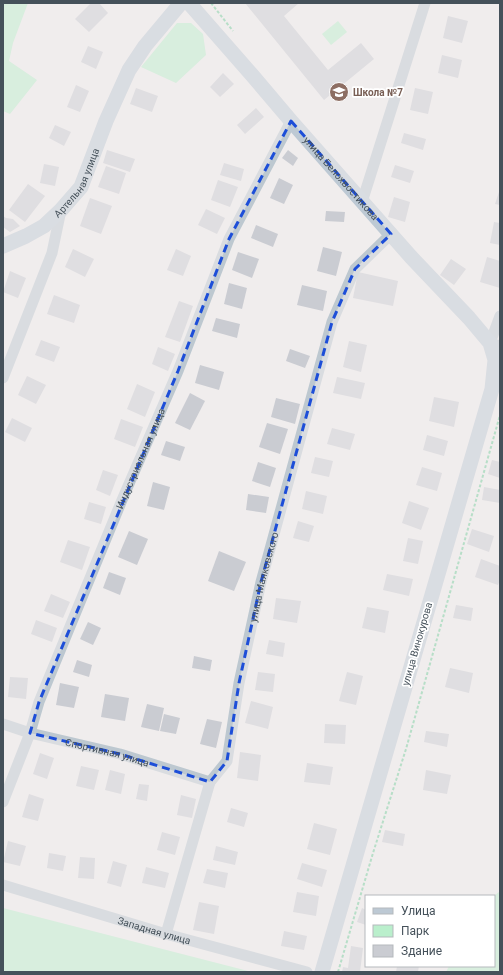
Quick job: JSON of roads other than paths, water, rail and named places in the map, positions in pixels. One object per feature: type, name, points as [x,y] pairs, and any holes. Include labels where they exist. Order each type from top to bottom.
[{"type":"main road","name":"Артельная улица","points":[[61,210],[81,187],[106,121],[128,70],[145,46],[181,3]]},
{"type":"main road","name":"улица Белохвостикова","points":[[189,3],[410,257],[495,344]]},
{"type":"main road","points":[[3,246],[44,226],[61,210]]},
{"type":"main road","name":"улица Винокурова","points":[[322,972],[492,388],[495,344]]},
{"type":"street","points":[[362,202],[425,3]]},
{"type":"street","name":"Индустриальная улица","points":[[3,802],[30,733],[42,694],[122,500],[178,371],[229,240],[291,121]]},
{"type":"street","name":"Артельная улица","points":[[3,378],[52,253],[61,210]]},
{"type":"street","name":"улица Маяковского","points":[[166,934],[210,782],[227,761],[239,683],[261,582],[332,322],[355,269],[390,234]]},
{"type":"street","points":[[495,344],[500,316]]},
{"type":"street","name":"Спортивная улица","points":[[3,724],[30,733],[120,754],[210,782]]},
{"type":"street","name":"Западная улица","points":[[3,885],[166,934],[307,972]]},
{"type":"place","name":"Школа №7","points":[[339,92]]}]
